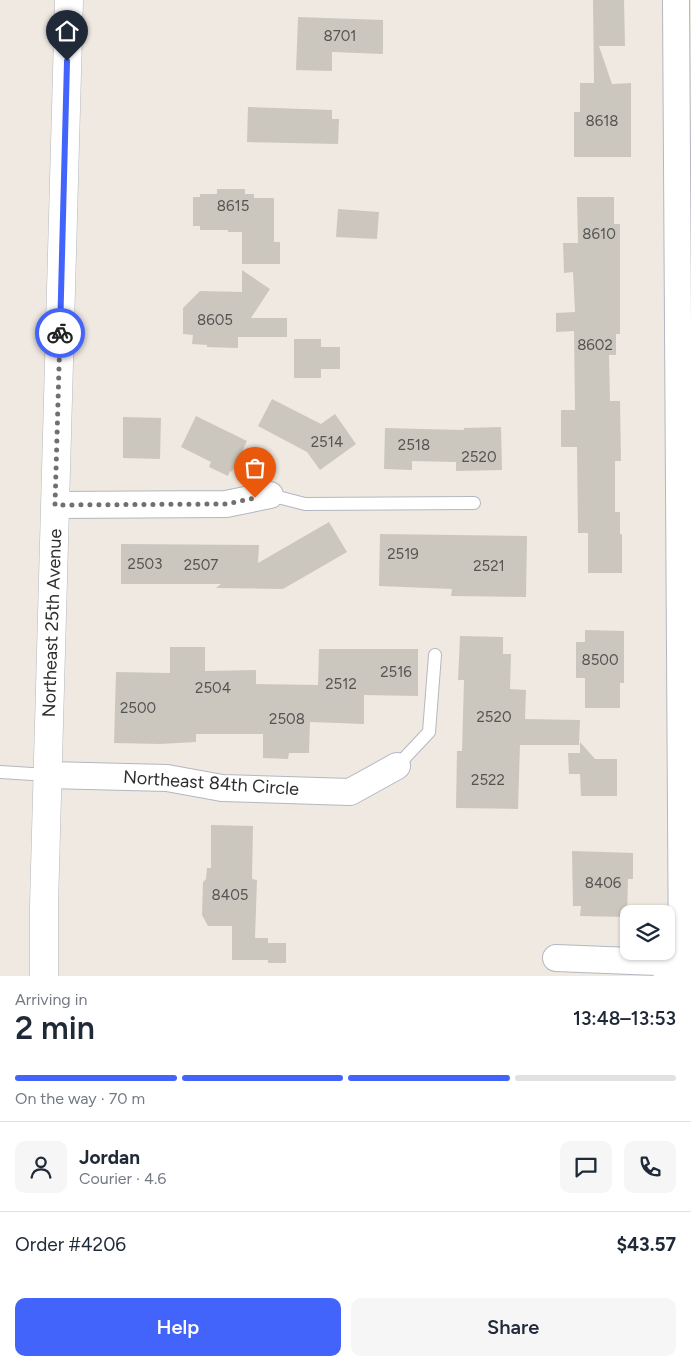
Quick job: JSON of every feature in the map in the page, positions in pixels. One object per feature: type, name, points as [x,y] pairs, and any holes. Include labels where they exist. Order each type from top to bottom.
[{"type":"street","name":"Northeast 25th Avenue","points":[[44,976],[44,905],[69,0]]},
{"type":"street","points":[[676,0],[682,976]]},
{"type":"street","points":[[55,505],[226,504],[270,495]]},
{"type":"street","name":"Northeast 84th Circle","points":[[48,775],[167,778],[222,788],[350,792],[397,766]]},
{"type":"street","points":[[556,958],[657,962],[677,976]]},
{"type":"lane","points":[[270,495],[305,504],[474,503]]},
{"type":"lane","points":[[397,766],[429,732],[435,655]]},
{"type":"lane","points":[[0,772],[48,775]]},
{"type":"building","points":[[593,0],[624,0],[625,46],[599,46],[612,84],[631,83],[631,157],[574,157],[574,112],[580,112],[580,83],[594,83]]},
{"type":"building","points":[[298,17],[383,20],[383,54],[332,52],[332,71],[296,70]]},
{"type":"building","points":[[248,107],[332,110],[332,119],[339,119],[338,144],[247,142]]},
{"type":"building","points":[[217,189],[245,189],[245,194],[254,194],[254,198],[274,198],[274,242],[280,242],[280,264],[242,264],[242,232],[200,230],[200,226],[193,226],[193,197],[200,197],[200,194],[217,194]]},
{"type":"building","points":[[577,197],[614,197],[614,224],[620,224],[620,334],[616,334],[616,355],[609,355],[610,401],[620,401],[621,461],[615,461],[615,512],[620,512],[622,573],[588,573],[588,533],[578,533],[577,447],[561,447],[561,410],[575,410],[574,331],[556,332],[556,313],[575,312],[573,272],[564,273],[563,243],[578,243]]},
{"type":"building","points":[[338,209],[379,212],[377,239],[336,237]]},
{"type":"building","points":[[242,270],[270,289],[251,318],[287,318],[287,337],[238,337],[238,348],[207,347],[207,345],[192,344],[193,335],[183,334],[183,308],[200,291],[242,292]]},
{"type":"building","points":[[294,339],[321,339],[321,347],[340,347],[340,369],[321,369],[321,378],[294,378]]},
{"type":"building","points":[[272,399],[321,424],[335,414],[356,444],[320,470],[307,452],[258,426]]},
{"type":"building","points":[[196,416],[247,441],[232,472],[230,471],[228,476],[209,467],[211,462],[181,447]]},
{"type":"building","points":[[123,417],[161,418],[160,459],[123,458]]},
{"type":"building","points":[[501,427],[502,470],[456,471],[456,462],[412,461],[412,470],[384,469],[385,428],[464,430],[464,428]]},
{"type":"building","points":[[329,522],[347,552],[283,589],[216,588],[221,584],[121,584],[121,544],[259,545],[258,563]]},
{"type":"building","points":[[380,534],[527,536],[526,597],[451,596],[452,589],[379,586]]},
{"type":"building","points":[[585,630],[624,631],[624,683],[620,683],[620,708],[585,708],[585,678],[576,678],[576,642],[585,642]]},
{"type":"building","points":[[460,636],[503,637],[503,654],[511,654],[510,689],[526,690],[525,719],[580,720],[579,745],[520,745],[518,809],[456,808],[457,751],[462,751],[464,680],[458,680]]},
{"type":"building","points":[[170,647],[205,647],[205,671],[256,670],[256,684],[318,685],[319,649],[418,649],[418,696],[364,695],[364,724],[310,722],[309,753],[289,753],[288,759],[263,758],[263,734],[196,734],[196,742],[160,744],[114,743],[116,672],[170,673]]},
{"type":"building","points":[[580,742],[595,759],[617,759],[617,796],[581,796],[580,774],[569,774],[568,753],[580,753]]},
{"type":"building","points":[[211,825],[253,826],[252,879],[257,880],[255,938],[268,938],[268,943],[286,943],[286,963],[268,963],[268,960],[232,960],[232,926],[208,926],[202,915],[203,882],[206,879],[207,868],[211,868]]},
{"type":"building","points":[[572,851],[633,853],[633,879],[628,879],[627,905],[620,905],[620,917],[580,916],[581,906],[573,906]]},
{"type":"way so far","points":[[60,333],[55,505],[226,504],[255,498]]},
{"type":"route","points":[[60,333],[67,61]]}]
